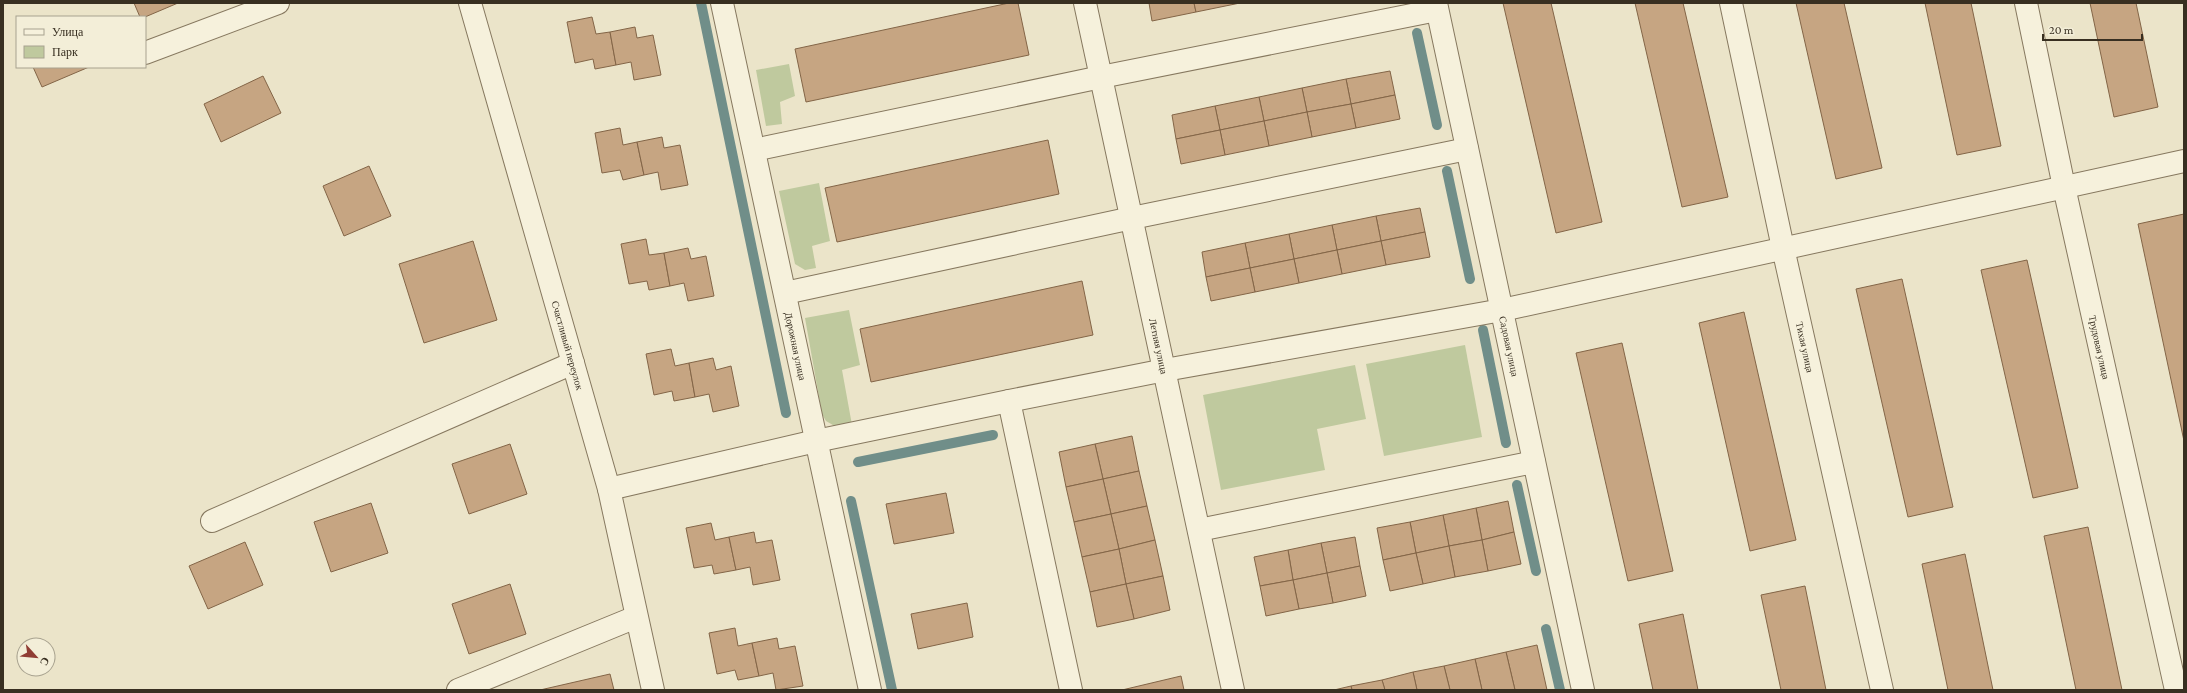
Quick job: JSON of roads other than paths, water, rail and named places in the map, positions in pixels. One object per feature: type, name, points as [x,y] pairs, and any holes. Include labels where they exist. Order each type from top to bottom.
[{"type":"street","points":[[146,53],[278,3]]},
{"type":"street","name":"Счастливый переулок","points":[[470,3],[608,489],[652,690]]},
{"type":"street","name":"Летняя улица","points":[[1085,3],[1233,690]]},
{"type":"street","name":"Тихая улица","points":[[1731,3],[1783,248],[1882,690]]},
{"type":"street","name":"Трудовая улица","points":[[2026,3],[2064,187],[2176,690]]},
{"type":"street","name":"Дорожная улица","points":[[726,4],[754,150],[870,690]]},
{"type":"street","points":[[754,150],[1437,7]]},
{"type":"street","name":"Садовая улица","points":[[1437,7],[1583,690]]},
{"type":"street","points":[[785,293],[1132,218],[1467,149]]},
{"type":"street","points":[[608,489],[816,441],[1009,401],[1165,370],[1502,310],[2184,161]]},
{"type":"street","points":[[212,521],[573,363]]},
{"type":"street","points":[[1009,401],[1071,690]]},
{"type":"street","points":[[1198,530],[1534,462]]},
{"type":"street","points":[[458,690],[636,617]]},
{"type":"waterway","points":[[701,3],[786,413]]},
{"type":"waterway","points":[[1417,33],[1437,125]]},
{"type":"waterway","points":[[1447,171],[1470,279]]},
{"type":"waterway","points":[[1483,330],[1506,443]]},
{"type":"waterway","points":[[858,462],[993,435]]},
{"type":"waterway","points":[[1517,485],[1536,571]]},
{"type":"waterway","points":[[851,501],[892,690]]},
{"type":"waterway","points":[[1546,629],[1560,690]]}]
